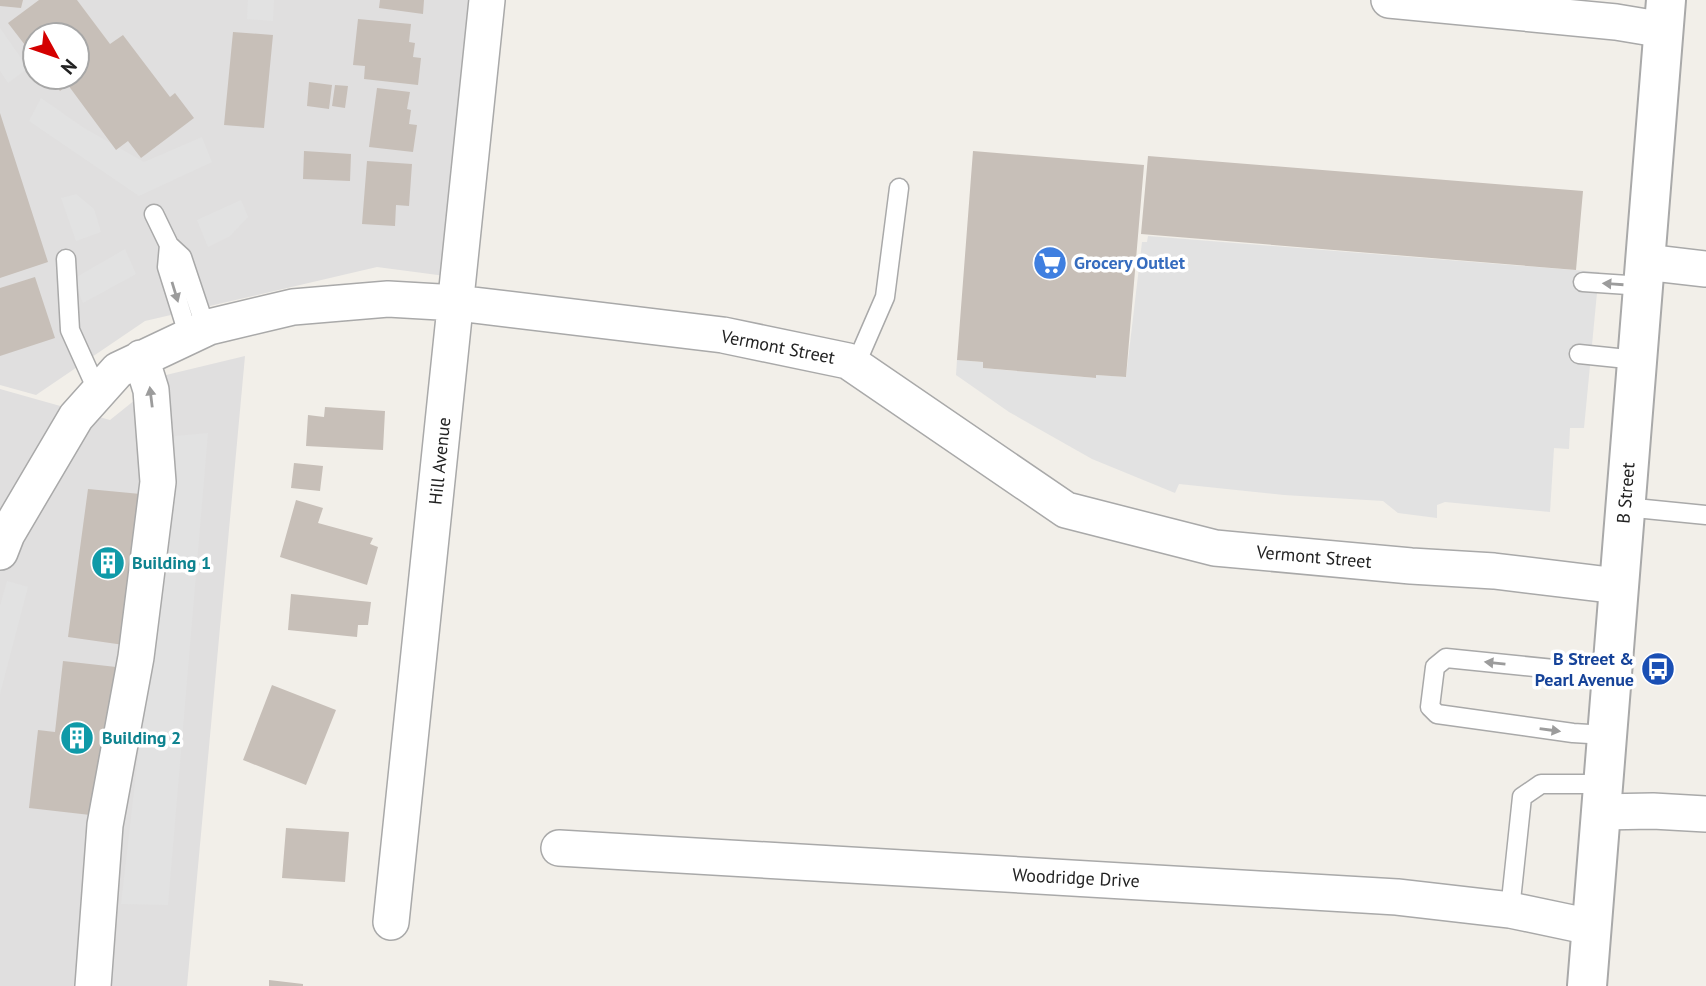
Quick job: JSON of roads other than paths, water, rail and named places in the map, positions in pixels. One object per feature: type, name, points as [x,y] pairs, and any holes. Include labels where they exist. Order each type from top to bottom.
[{"type":"street","name":"Hill Avenue","points":[[391,922],[487,0]]},
{"type":"street","points":[[1389,0],[1616,22],[1665,15]]},
{"type":"street","name":"B Street","points":[[1587,986],[1665,15]]},
{"type":"street","points":[[1644,274],[1706,269]]},
{"type":"street","name":"Vermont Street","points":[[0,552],[7,534],[76,417],[118,370],[197,333],[293,307],[388,299],[457,303],[723,335],[848,361],[1066,510],[1215,548],[1411,566],[1494,570],[1618,586]]},
{"type":"street","points":[[93,986],[105,825],[136,657],[158,482],[151,390],[141,358]]},
{"type":"street","points":[[1601,798],[1653,811],[1706,814]]},
{"type":"street","name":"Woodridge Drive","points":[[559,848],[1397,897],[1510,911],[1591,927]]},
{"type":"lane","points":[[855,366],[885,297],[899,188]]},
{"type":"lane","points":[[154,215],[169,245],[167,267],[197,333]]},
{"type":"lane","points":[[66,259],[70,330],[98,392]]},
{"type":"lane","points":[[1583,282],[1644,274]]},
{"type":"lane","points":[[1579,354],[1637,360]]},
{"type":"lane","points":[[1625,507],[1706,515]]},
{"type":"lane","points":[[1606,735],[1437,714],[1430,707],[1435,667],[1446,658],[1611,673]]},
{"type":"lane","points":[[1510,911],[1522,797],[1541,784],[1601,798]]},
{"type":"place","name":"Grocery Outlet","points":[[1050,263]]},
{"type":"place","name":"Building 1","points":[[108,563]]},
{"type":"place","name":"B Street & Pearl Avenue","points":[[1658,669]]},
{"type":"place","name":"Building 2","points":[[77,738]]}]
